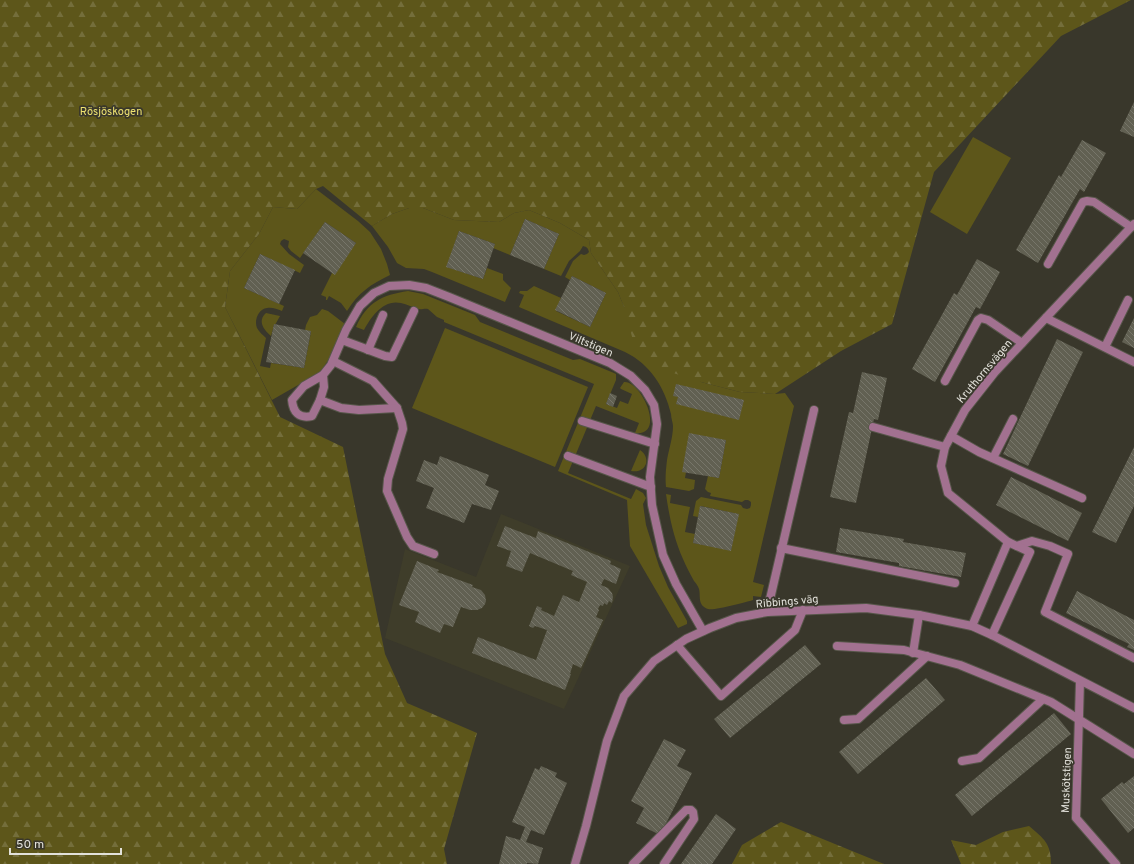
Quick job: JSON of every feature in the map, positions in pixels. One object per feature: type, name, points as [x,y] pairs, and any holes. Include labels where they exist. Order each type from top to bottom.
[{"type":"street","points":[[1048,264],[1083,202],[1094,202],[1132,226]]},
{"type":"street","name":"Kruthornsvägen","points":[[992,635],[1030,552],[1008,542],[948,493],[941,466],[945,447],[965,410],[995,372],[1132,226]]},
{"type":"street","name":"Viltstigen","points":[[323,375],[324,387],[320,400],[312,416],[306,417],[298,414],[293,407],[292,400],[298,391],[323,375],[331,365],[360,306],[374,293],[389,286],[409,284],[426,288],[610,363],[631,376],[645,390],[654,405],[657,424],[650,477],[652,505],[663,555],[676,584],[704,631]]},
{"type":"street","points":[[1105,347],[1128,300]]},
{"type":"street","points":[[342,340],[385,356],[392,357],[414,312]]},
{"type":"street","points":[[368,350],[383,315]]},
{"type":"street","points":[[945,380],[978,320],[981,318],[988,320],[1022,343]]},
{"type":"street","points":[[1046,318],[1134,362]]},
{"type":"street","points":[[333,361],[373,381],[397,408],[403,429],[388,479],[387,491],[407,537],[414,546],[434,554]]},
{"type":"street","points":[[320,400],[340,408],[359,410],[397,408]]},
{"type":"street","points":[[767,612],[814,410]]},
{"type":"street","points":[[993,458],[1013,419]]},
{"type":"street","points":[[582,421],[655,444]]},
{"type":"street","points":[[873,427],[945,447]]},
{"type":"street","points":[[951,436],[979,452],[1082,498]]},
{"type":"street","points":[[568,456],[651,488]]},
{"type":"street","points":[[1017,546],[1032,541],[1050,546],[1068,554],[1044,612],[1134,658]]},
{"type":"street","points":[[972,626],[1008,542]]},
{"type":"street","points":[[781,548],[954,583]]},
{"type":"street","name":"Ribbings väg","points":[[575,864],[607,741],[624,696],[654,661],[686,639],[736,618],[767,612],[866,608],[919,615],[972,626],[1134,708]]},
{"type":"street","points":[[677,645],[721,696],[795,630],[803,610]]},
{"type":"street","points":[[913,653],[919,615]]},
{"type":"street","points":[[837,646],[904,650],[960,665],[1051,702],[1134,754]]},
{"type":"street","points":[[844,720],[858,719],[927,656]]},
{"type":"street","name":"Muskötstigen","points":[[1080,681],[1076,818],[1116,864]]},
{"type":"street","points":[[962,761],[979,758],[1043,699]]},
{"type":"street","points":[[633,864],[681,814],[686,810],[690,810],[693,812],[694,819],[664,864]]},
{"type":"shaded area","points":[[501,514],[630,566],[564,709],[385,638],[405,549],[476,577]]},
{"type":"green space","name":"Rösjöskogen","points":[[0,0],[1131,0],[1061,36],[934,172],[892,324],[841,351],[775,394],[740,392],[701,382],[661,369],[648,360],[634,344],[624,307],[618,292],[591,253],[589,240],[560,223],[529,210],[514,213],[499,222],[454,220],[423,208],[409,208],[392,214],[372,226],[323,186],[316,189],[297,209],[273,207],[259,234],[230,271],[225,307],[280,417],[343,447],[385,654],[407,703],[477,733],[444,849],[447,864],[0,864]]},
{"type":"green space","points":[[973,137],[1011,158],[967,234],[930,212]]},
{"type":"green space","points":[[316,189],[370,232],[381,249],[390,275],[360,294],[347,311],[341,303],[329,296],[326,300],[326,297],[321,295],[332,273],[356,243],[325,222],[300,258],[288,247],[289,241],[284,239],[281,241],[280,244],[289,254],[304,265],[300,273],[260,254],[244,288],[284,306],[282,311],[269,308],[264,309],[259,313],[256,325],[266,338],[260,366],[270,368],[271,363],[304,368],[311,332],[305,330],[306,325],[310,317],[317,315],[322,309],[328,311],[345,324],[330,356],[319,373],[272,400],[225,307],[230,271],[259,234],[273,207],[297,209]]},
{"type":"green space","points":[[409,208],[423,208],[454,220],[499,222],[514,213],[529,210],[560,223],[589,240],[591,253],[618,292],[624,307],[701,382],[740,392],[775,394],[785,393],[794,406],[753,582],[764,585],[761,597],[753,596],[753,600],[723,608],[708,609],[702,605],[699,588],[694,581],[680,551],[670,519],[666,494],[671,495],[670,503],[690,507],[685,532],[695,534],[693,543],[731,550],[738,514],[701,506],[698,517],[693,516],[696,501],[701,497],[741,505],[743,508],[747,509],[750,508],[751,502],[748,500],[742,502],[710,496],[711,493],[705,489],[708,476],[719,478],[726,440],[686,472],[685,478],[695,480],[694,489],[689,491],[666,487],[667,460],[672,439],[673,425],[665,395],[649,370],[634,357],[625,352],[519,307],[524,295],[519,293],[520,291],[527,291],[534,286],[561,298],[556,311],[590,327],[606,293],[572,276],[570,280],[565,277],[573,261],[581,254],[584,255],[589,252],[587,248],[583,246],[580,251],[569,261],[561,276],[544,269],[559,234],[525,219],[510,255],[493,248],[495,244],[459,231],[447,267],[483,279],[487,268],[503,274],[503,280],[511,288],[505,302],[424,269],[406,268],[397,263],[388,247],[372,226],[392,214]]},
{"type":"green space","points":[[408,291],[423,294],[475,315],[480,322],[573,360],[580,359],[616,374],[616,380],[606,404],[617,408],[620,401],[628,404],[632,394],[620,388],[624,382],[631,384],[637,390],[648,408],[650,418],[649,426],[644,432],[635,433],[639,423],[596,406],[568,473],[631,499],[636,489],[643,493],[646,498],[643,504],[646,525],[659,566],[668,587],[687,621],[687,624],[678,628],[630,546],[627,500],[558,471],[594,384],[444,322],[444,320],[437,317],[428,309],[414,308],[406,304],[395,302],[383,306],[378,310],[364,330],[356,327],[365,311],[376,301],[390,295]]},
{"type":"green space","points":[[266,313],[280,316],[274,325],[271,336],[262,325],[263,316]]},
{"type":"green space","points":[[445,328],[588,387],[555,467],[412,408]]},
{"type":"green space","points":[[640,450],[646,457],[646,465],[640,470],[631,471]]},
{"type":"green space","points":[[781,822],[884,864],[732,864],[742,845]]},
{"type":"green space","points":[[1029,826],[1046,842],[1050,851],[1051,864],[961,864],[951,840],[976,845],[1003,832]]},
{"type":"building","points":[[1134,102],[1134,137],[1120,131]]},
{"type":"building","points":[[1082,140],[1106,153],[1084,192],[1080,189],[1038,263],[1016,250],[1059,175],[1061,177]]},
{"type":"building","points":[[525,219],[559,234],[544,269],[510,255]]},
{"type":"building","points":[[325,222],[356,243],[335,275],[303,253]]},
{"type":"building","points":[[459,231],[495,244],[483,279],[446,267]]},
{"type":"building","points":[[260,254],[295,270],[279,304],[244,288]]},
{"type":"building","points":[[977,259],[1000,272],[980,309],[976,307],[935,382],[912,369],[954,293],[957,295]]},
{"type":"building","points":[[572,276],[606,293],[590,327],[555,310]]},
{"type":"building","points":[[1134,318],[1134,348],[1122,342]]},
{"type":"building","points":[[274,324],[311,331],[304,368],[266,362]]},
{"type":"building","points":[[1057,339],[1083,352],[1028,466],[1003,454]]},
{"type":"building","points":[[862,372],[887,378],[878,420],[874,419],[856,503],[830,497],[849,412],[853,413]]},
{"type":"building","points":[[676,384],[744,400],[739,420],[676,404],[678,397],[673,396]]},
{"type":"building","points":[[610,393],[617,396],[613,407],[606,404]]},
{"type":"building","points":[[689,433],[726,440],[719,478],[682,472]]},
{"type":"building","points":[[1134,447],[1134,506],[1116,543],[1092,532]]},
{"type":"building","points":[[440,456],[489,475],[485,485],[499,491],[491,510],[472,504],[464,523],[426,508],[434,488],[416,481],[424,460],[437,465]]},
{"type":"building","points":[[1011,477],[1082,513],[1068,541],[996,505]]},
{"type":"building","points":[[700,506],[739,514],[731,551],[693,543]]},
{"type":"building","points":[[505,526],[536,538],[538,531],[611,561],[610,564],[621,569],[616,584],[604,579],[601,585],[608,588],[612,593],[612,603],[609,601],[607,605],[604,603],[603,606],[600,605],[596,617],[603,620],[581,668],[573,664],[565,690],[472,653],[478,637],[536,660],[547,630],[535,626],[533,628],[529,626],[537,606],[542,608],[541,610],[554,616],[563,595],[579,602],[587,582],[571,575],[573,571],[530,553],[522,572],[506,566],[511,551],[497,546]]},
{"type":"building","points":[[840,528],[904,539],[903,542],[966,553],[961,577],[899,566],[899,563],[836,552]]},
{"type":"building","points":[[417,561],[439,570],[437,572],[473,585],[472,587],[481,590],[485,595],[485,604],[482,608],[477,610],[470,610],[461,607],[453,627],[444,624],[440,633],[415,622],[419,612],[399,605]]},
{"type":"building","points":[[1077,591],[1134,620],[1134,650],[1127,647],[1129,644],[1066,613]]},
{"type":"building","points":[[805,645],[821,664],[730,738],[714,719]]},
{"type":"building","points":[[926,678],[945,700],[858,774],[839,752]]},
{"type":"building","points":[[1054,713],[1071,734],[972,816],[955,795]]},
{"type":"building","points":[[664,739],[686,750],[677,766],[692,773],[660,835],[636,823],[644,808],[631,801]]},
{"type":"building","points":[[541,766],[557,773],[555,777],[567,783],[544,835],[531,830],[526,842],[543,848],[538,864],[499,864],[506,836],[520,840],[525,827],[512,822],[535,768],[539,770]]},
{"type":"building","points":[[1134,776],[1134,828],[1128,833],[1101,799],[1122,782],[1124,784]]},
{"type":"building","points":[[716,814],[736,829],[712,864],[681,864]]}]
